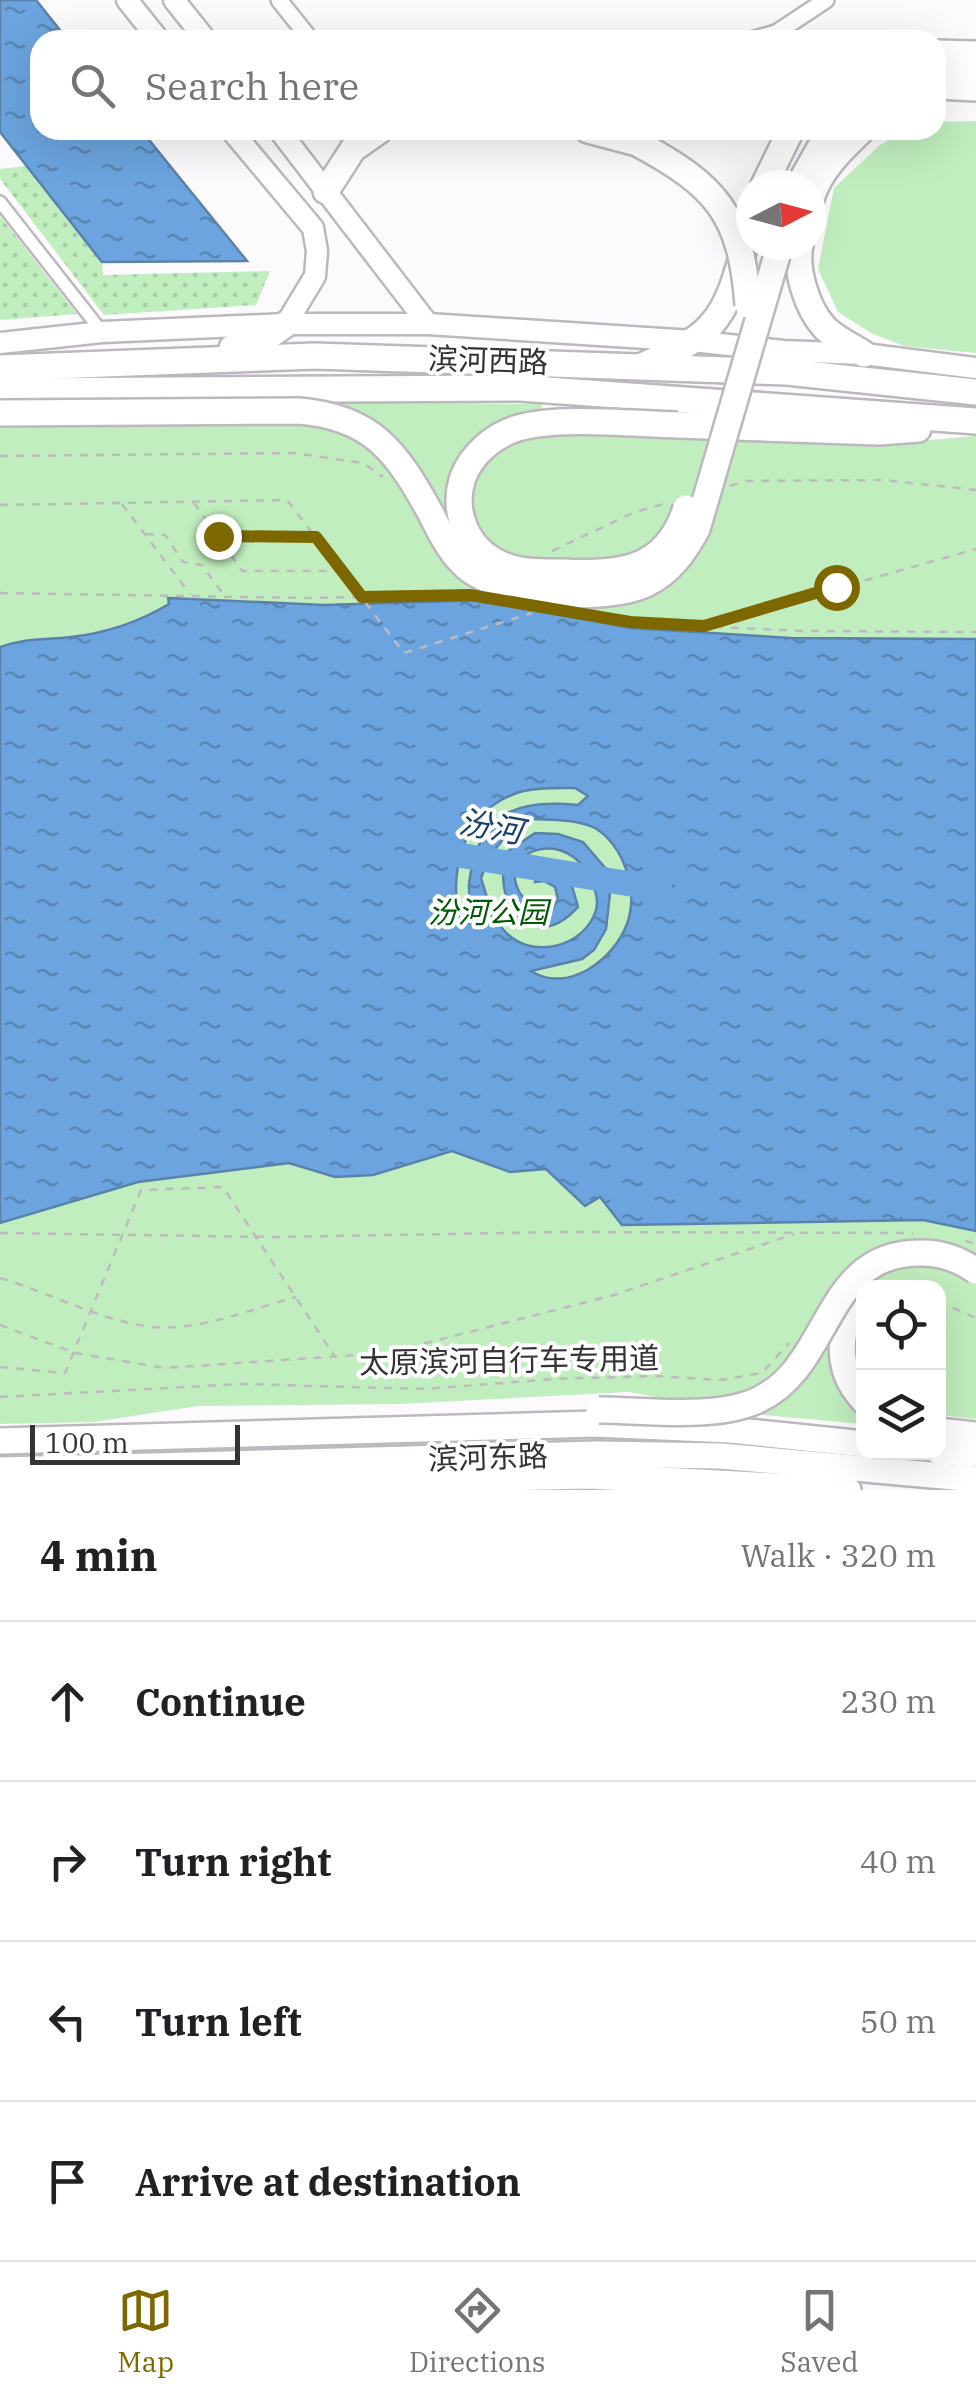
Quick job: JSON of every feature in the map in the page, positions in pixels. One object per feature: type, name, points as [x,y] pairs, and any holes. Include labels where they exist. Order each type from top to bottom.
[{"type":"highway","points":[[946,53],[976,54]]},
{"type":"highway","points":[[946,71],[976,68]]},
{"type":"highway","points":[[946,86],[976,88]]},
{"type":"highway","points":[[946,100],[976,101]]},
{"type":"highway","points":[[326,191],[353,149],[366,140]]},
{"type":"highway","points":[[626,140],[672,162],[714,196],[734,225],[745,266],[748,305]]},
{"type":"highway","points":[[771,170],[786,140]]},
{"type":"highway","points":[[792,170],[808,140]]},
{"type":"highway","points":[[808,170],[825,140]]},
{"type":"highway","points":[[826,170],[852,140]]},
{"type":"highway","points":[[641,367],[692,341],[711,326],[722,310],[739,260]]},
{"type":"highway","points":[[762,260],[748,305],[683,519],[676,533],[650,559],[634,568],[595,574],[529,571],[505,567],[472,542],[462,524],[458,501],[470,462],[486,445],[520,427],[578,423],[678,425],[880,432],[976,423]]},
{"type":"highway","points":[[0,413],[330,414],[349,420],[385,444],[412,480],[446,542],[477,576],[504,588],[532,592],[620,591],[645,584],[666,572],[682,556],[698,529],[776,260]]},
{"type":"highway","points":[[798,260],[808,300],[824,328],[864,354]]},
{"type":"highway","points":[[152,362],[259,343],[286,324]]},
{"type":"highway","name":"滨河西路","points":[[0,368],[315,356],[787,372],[976,392]]},
{"type":"highway","name":"滨河西路","points":[[0,392],[520,388],[976,423]]},
{"type":"highway","points":[[0,392],[69,413]]},
{"type":"highway","points":[[178,1437],[268,1417],[447,1418],[733,1408],[758,1400],[797,1371],[849,1283],[872,1265],[907,1253],[930,1252],[950,1257],[976,1271]]},
{"type":"highway","points":[[882,1280],[893,1272],[929,1268],[960,1279],[976,1292]]},
{"type":"highway","points":[[856,1305],[850,1311],[841,1344],[849,1381],[856,1390]]},
{"type":"highway","name":"滨河东路","points":[[0,1441],[595,1424],[730,1430],[856,1443]]},
{"type":"highway","points":[[946,1432],[976,1434]]},
{"type":"highway","points":[[946,1452],[976,1454]]},
{"type":"highway","points":[[559,1456],[621,1464],[684,1480]]},
{"type":"highway","name":"滨河东路","points":[[0,1470],[559,1456],[721,1456],[976,1479]]},
{"type":"highway","points":[[0,1489],[589,1476],[848,1490]]},
{"type":"street","points":[[127,0],[151,30]]},
{"type":"street","points":[[174,0],[198,30]]},
{"type":"street","points":[[279,0],[303,30]]},
{"type":"street","points":[[781,30],[826,0]]},
{"type":"street","points":[[240,140],[313,228],[317,251],[315,276],[286,324]]},
{"type":"street","points":[[286,140],[428,324]]},
{"type":"street","points":[[0,202],[102,332]]},
{"type":"street","points":[[0,343],[102,332],[286,324],[428,324],[864,354],[976,368]]},
{"type":"path","points":[[0,456],[294,452],[364,463],[386,478]]},
{"type":"path","points":[[728,486],[746,481],[884,480],[976,490]]},
{"type":"path","points":[[0,506],[287,500],[404,653],[548,608]]},
{"type":"path","points":[[194,502],[242,571],[342,571]]},
{"type":"path","points":[[546,554],[635,512],[672,502]]},
{"type":"path","points":[[121,503],[191,595]]},
{"type":"path","points":[[144,534],[165,535],[183,562],[202,565],[224,596]]},
{"type":"path","points":[[218,536],[316,537]]},
{"type":"path","points":[[704,626],[976,549]]},
{"type":"path","points":[[0,593],[470,595]]},
{"type":"path","points":[[580,614],[630,622],[802,631],[976,632]]},
{"type":"path","points":[[0,1367],[65,1373],[142,1190],[223,1187],[336,1358]]},
{"type":"path","points":[[0,1325],[75,1352],[164,1368],[387,1353],[614,1295],[800,1232]]},
{"type":"path","points":[[0,1233],[256,1237],[926,1234]]},
{"type":"path","points":[[961,1240],[976,1244]]},
{"type":"path","points":[[0,1278],[92,1312],[156,1327],[201,1323],[296,1298]]},
{"type":"path","points":[[946,1305],[976,1318]]},
{"type":"path","name":"太原滨河自行车专用道","points":[[0,1397],[241,1384],[425,1389],[553,1378],[656,1376],[721,1380],[762,1373],[800,1330]]},
{"type":"green space","points":[[976,121],[976,353],[904,346],[871,333],[838,312],[818,269],[820,260],[826,260],[826,228],[834,188],[889,140],[946,140],[946,122]]},
{"type":"green space","points":[[26,166],[102,262],[103,275],[270,271],[256,305],[104,315],[0,179],[0,169]]},
{"type":"green space","points":[[0,216],[77,314],[0,320]]},
{"type":"green space","name":"汾河公园","points":[[354,402],[541,404],[555,431],[897,443],[976,436],[976,1419],[946,1416],[946,1280],[856,1280],[856,1423],[740,1413],[629,1392],[400,1404],[198,1406],[94,1422],[0,1424],[0,424],[282,421]]},
{"type":"water","points":[[0,0],[36,0],[60,30],[30,30],[30,140],[149,140],[247,261],[102,262],[0,132]]},
{"type":"water","points":[[168,598],[324,605],[484,600],[631,628],[791,638],[976,639],[976,1231],[923,1220],[622,1225],[600,1197],[585,1206],[546,1169],[510,1172],[452,1151],[373,1175],[335,1177],[289,1163],[138,1182],[0,1223],[0,647],[109,630],[169,604]],"holes":[[[575,788],[588,796],[578,805],[517,809],[490,827],[473,861],[469,923],[459,919],[459,861],[473,826],[485,812],[520,792]],[[534,819],[573,821],[595,828],[614,846],[630,884],[630,911],[620,938],[600,961],[574,976],[559,979],[531,971],[582,959],[594,950],[606,929],[610,893],[607,870],[583,842],[558,834],[535,833],[507,852],[503,872],[510,906],[531,926],[546,927],[561,921],[578,907],[570,879],[561,868],[536,872],[535,882],[544,881],[555,887],[558,899],[552,910],[538,910],[523,897],[515,874],[519,862],[528,854],[540,849],[568,853],[591,880],[597,906],[590,923],[580,934],[555,946],[526,945],[513,939],[495,917],[481,878],[501,842]]]},
{"type":"waterway","name":"汾河","points":[[429,850],[660,889]]},
{"type":"route","points":[[218,536],[316,537],[362,597],[470,595],[630,622],[704,626],[836,587]]}]
